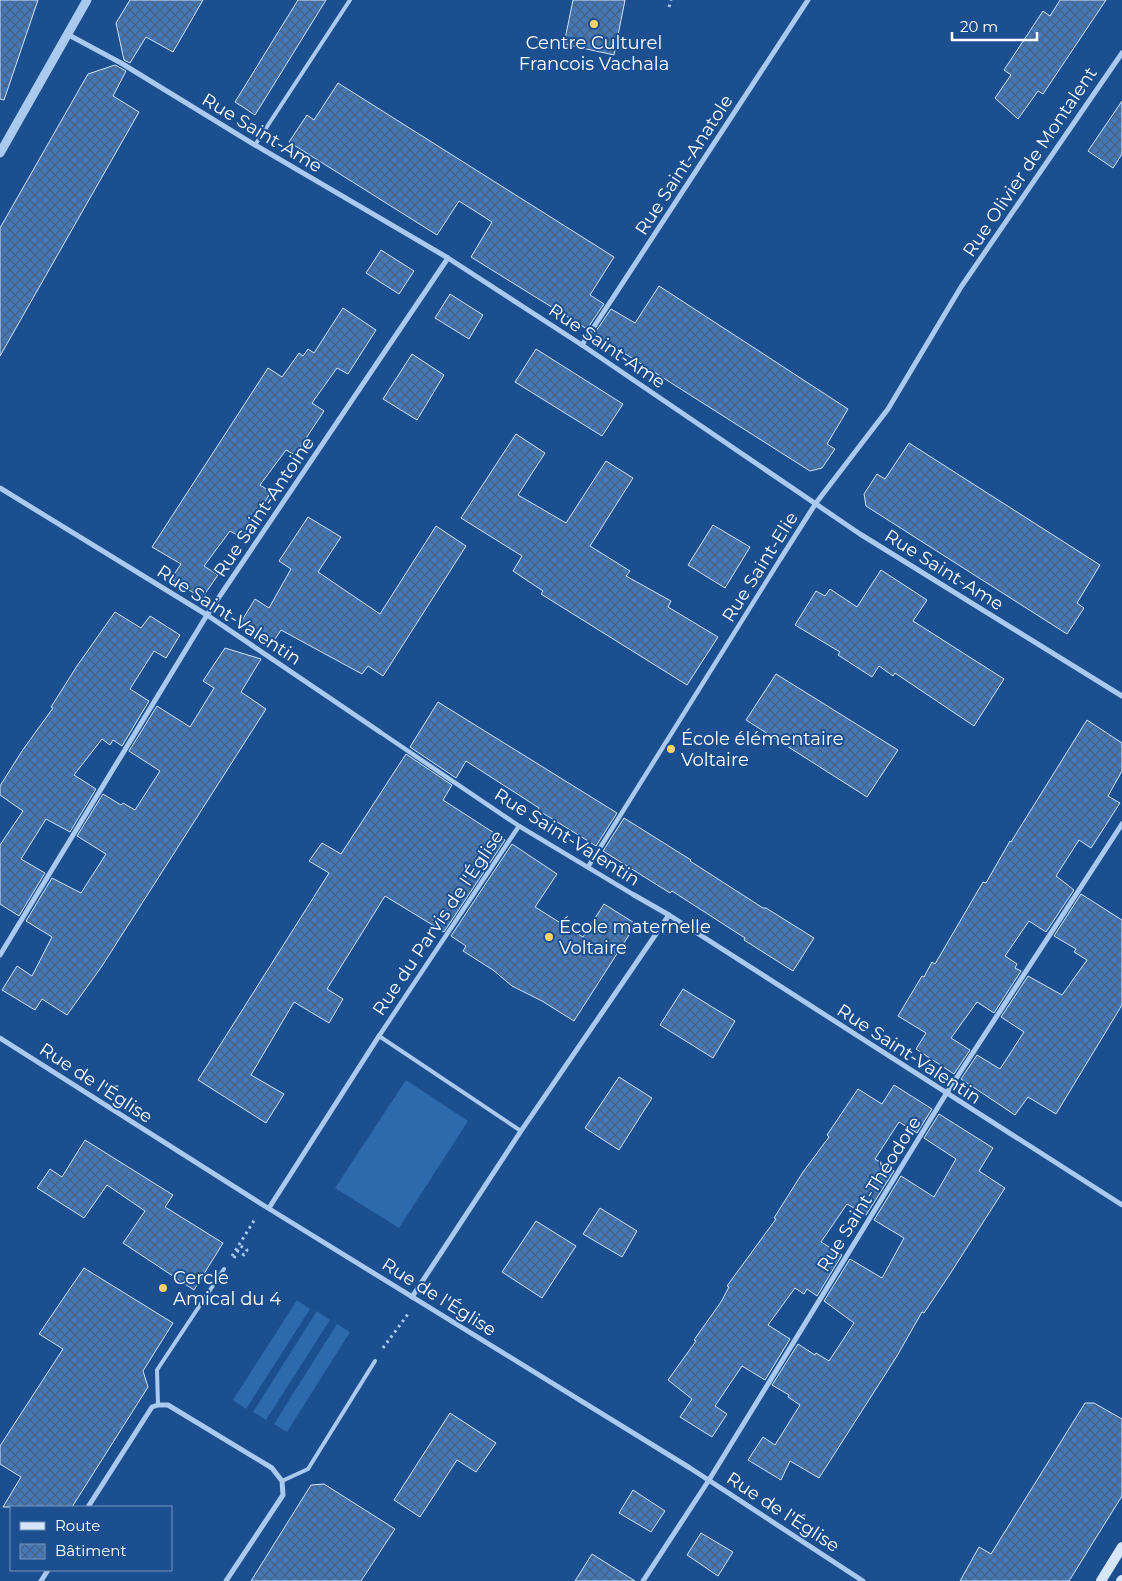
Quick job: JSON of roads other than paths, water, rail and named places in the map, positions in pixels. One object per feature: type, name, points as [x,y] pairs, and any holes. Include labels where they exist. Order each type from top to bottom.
[{"type":"main road","points":[[1101,1581],[1122,1547]]},
{"type":"street","points":[[0,153],[87,0]]},
{"type":"street","name":"Rue Saint-Anatole","points":[[582,345],[808,0]]},
{"type":"street","name":"Rue Saint-Ame","points":[[67,34],[121,63],[255,145],[448,258],[582,345],[860,534],[1122,696]]},
{"type":"street","name":"Rue Olivier de Montalent","points":[[962,287],[1122,53]]},
{"type":"street","name":"Rue Saint-Antoine","points":[[0,955],[207,615],[448,258]]},
{"type":"street","name":"Rue Saint-Elie","points":[[588,867],[816,503],[888,409],[962,287]]},
{"type":"street","name":"Rue Saint-Valentin","points":[[0,488],[207,615],[519,826],[669,915],[1122,1205]]},
{"type":"street","name":"Rue Saint-Théodore","points":[[643,1581],[709,1480],[946,1094],[1122,824]]},
{"type":"street","name":"Rue du Parvis de l'Église","points":[[266,1207],[519,826]]},
{"type":"street","points":[[412,1297],[521,1131],[669,915]]},
{"type":"street","name":"Rue de l'Église","points":[[0,1038],[266,1207],[709,1480],[863,1581]]},
{"type":"street","points":[[89,1506],[152,1407],[168,1405],[272,1468],[282,1481],[283,1495],[226,1581]]},
{"type":"lane","points":[[255,145],[350,0]]},
{"type":"lane","name":"Rue du Parvis de l'Église","points":[[379,1036],[521,1131]]},
{"type":"lane","points":[[158,1405],[157,1370],[224,1269]]},
{"type":"lane","points":[[282,1481],[308,1469],[375,1361]]},
{"type":"place","name":"Centre Culturel Francois Vachala","points":[[594,24]]},
{"type":"place","name":"École élémentaire Voltaire","points":[[671,749]]},
{"type":"place","name":"École maternelle Voltaire","points":[[549,937]]},
{"type":"place","name":"Cercle Amical du 4","points":[[163,1288]]}]
